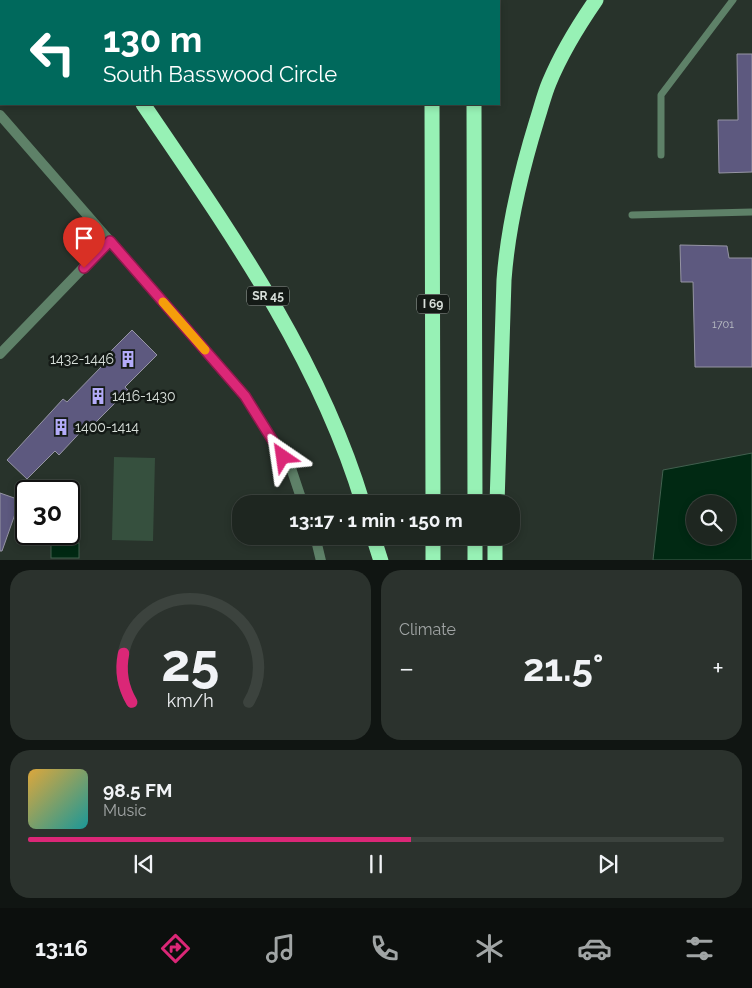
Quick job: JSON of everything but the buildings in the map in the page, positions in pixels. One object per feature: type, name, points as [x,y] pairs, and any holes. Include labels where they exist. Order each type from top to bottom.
[{"type":"highway","points":[[497,495],[504,280],[507,245],[514,204],[549,83],[578,26],[596,0]]},
{"type":"highway","name":"SR 45","points":[[144,105],[216,213],[283,320],[310,369],[353,468],[360,495]]},
{"type":"highway","name":"I 69","points":[[432,105],[433,495]]},
{"type":"highway","points":[[474,105],[475,495]]},
{"type":"highway","points":[[376,545],[380,560]]},
{"type":"highway","points":[[433,545],[433,560]]},
{"type":"highway","points":[[475,545],[476,560]]},
{"type":"highway","points":[[495,560],[496,545]]},
{"type":"street","points":[[0,115],[245,396],[292,471],[300,495]]},
{"type":"street","points":[[0,354],[110,241]]},
{"type":"street","points":[[317,545],[321,560]]},
{"type":"lane","points":[[661,155],[661,95],[733,0]]},
{"type":"lane","points":[[632,215],[752,212]]},
{"type":"shaded area","points":[[752,453],[752,560],[653,560],[663,470]]},
{"type":"shaded area","points":[[114,457],[155,458],[153,541],[112,540]]},
{"type":"shaded area","points":[[51,545],[79,545],[79,558],[51,558]]},
{"type":"slow traffic","points":[[163,302],[205,350]]},
{"type":"place","name":"1432-1446","points":[[128,359]]},
{"type":"place","name":"1416-1430","points":[[98,396]]},
{"type":"place","name":"1400-1414","points":[[61,427]]},
{"type":"route","points":[[84,268],[110,241],[245,396],[283,457]]}]
